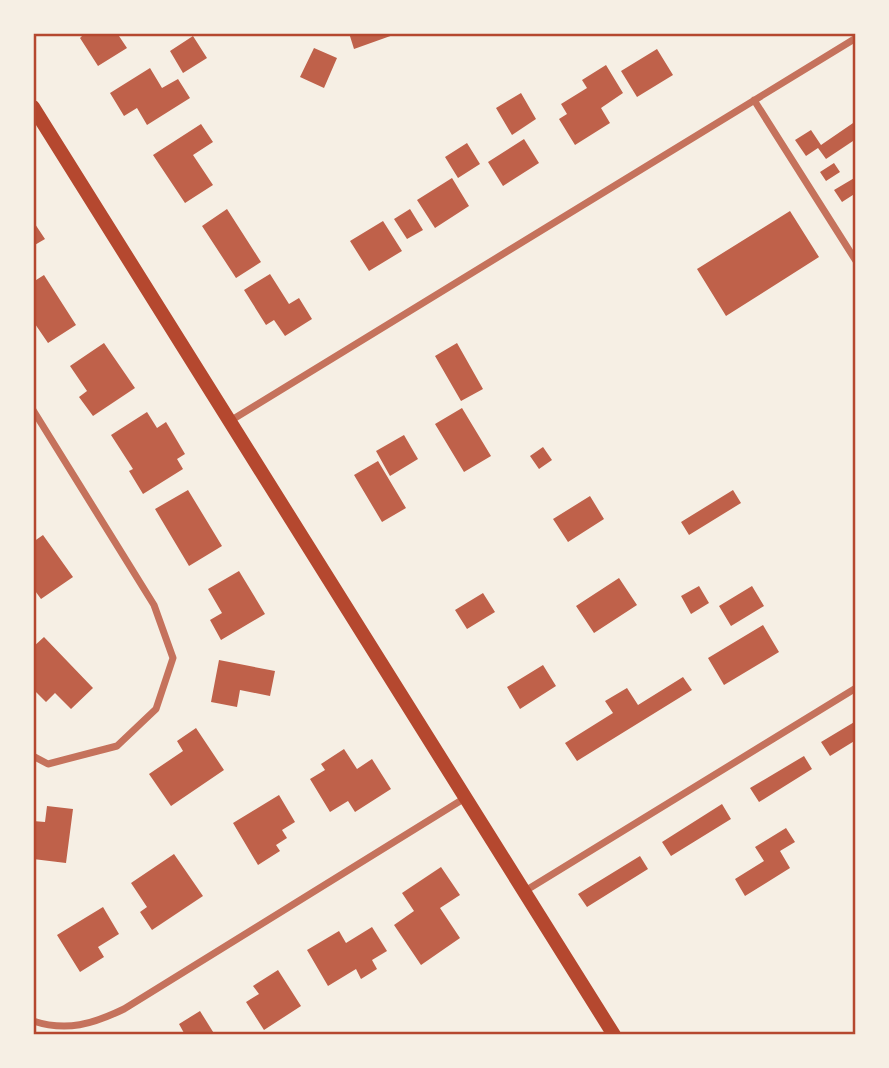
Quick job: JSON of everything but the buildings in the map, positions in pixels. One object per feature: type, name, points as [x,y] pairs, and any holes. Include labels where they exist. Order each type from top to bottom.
[{"type":"main road","points":[[33,107],[614,1035]]},
{"type":"street","points":[[230,421],[856,38]]},
{"type":"street","points":[[754,100],[856,261]]},
{"type":"street","points":[[33,410],[154,605],[173,658],[156,709],[117,746],[48,764],[33,756]]},
{"type":"street","points":[[526,891],[856,688]]},
{"type":"street","points":[[33,1021],[52,1028],[77,1027],[100,1021],[124,1009],[465,797]]}]
